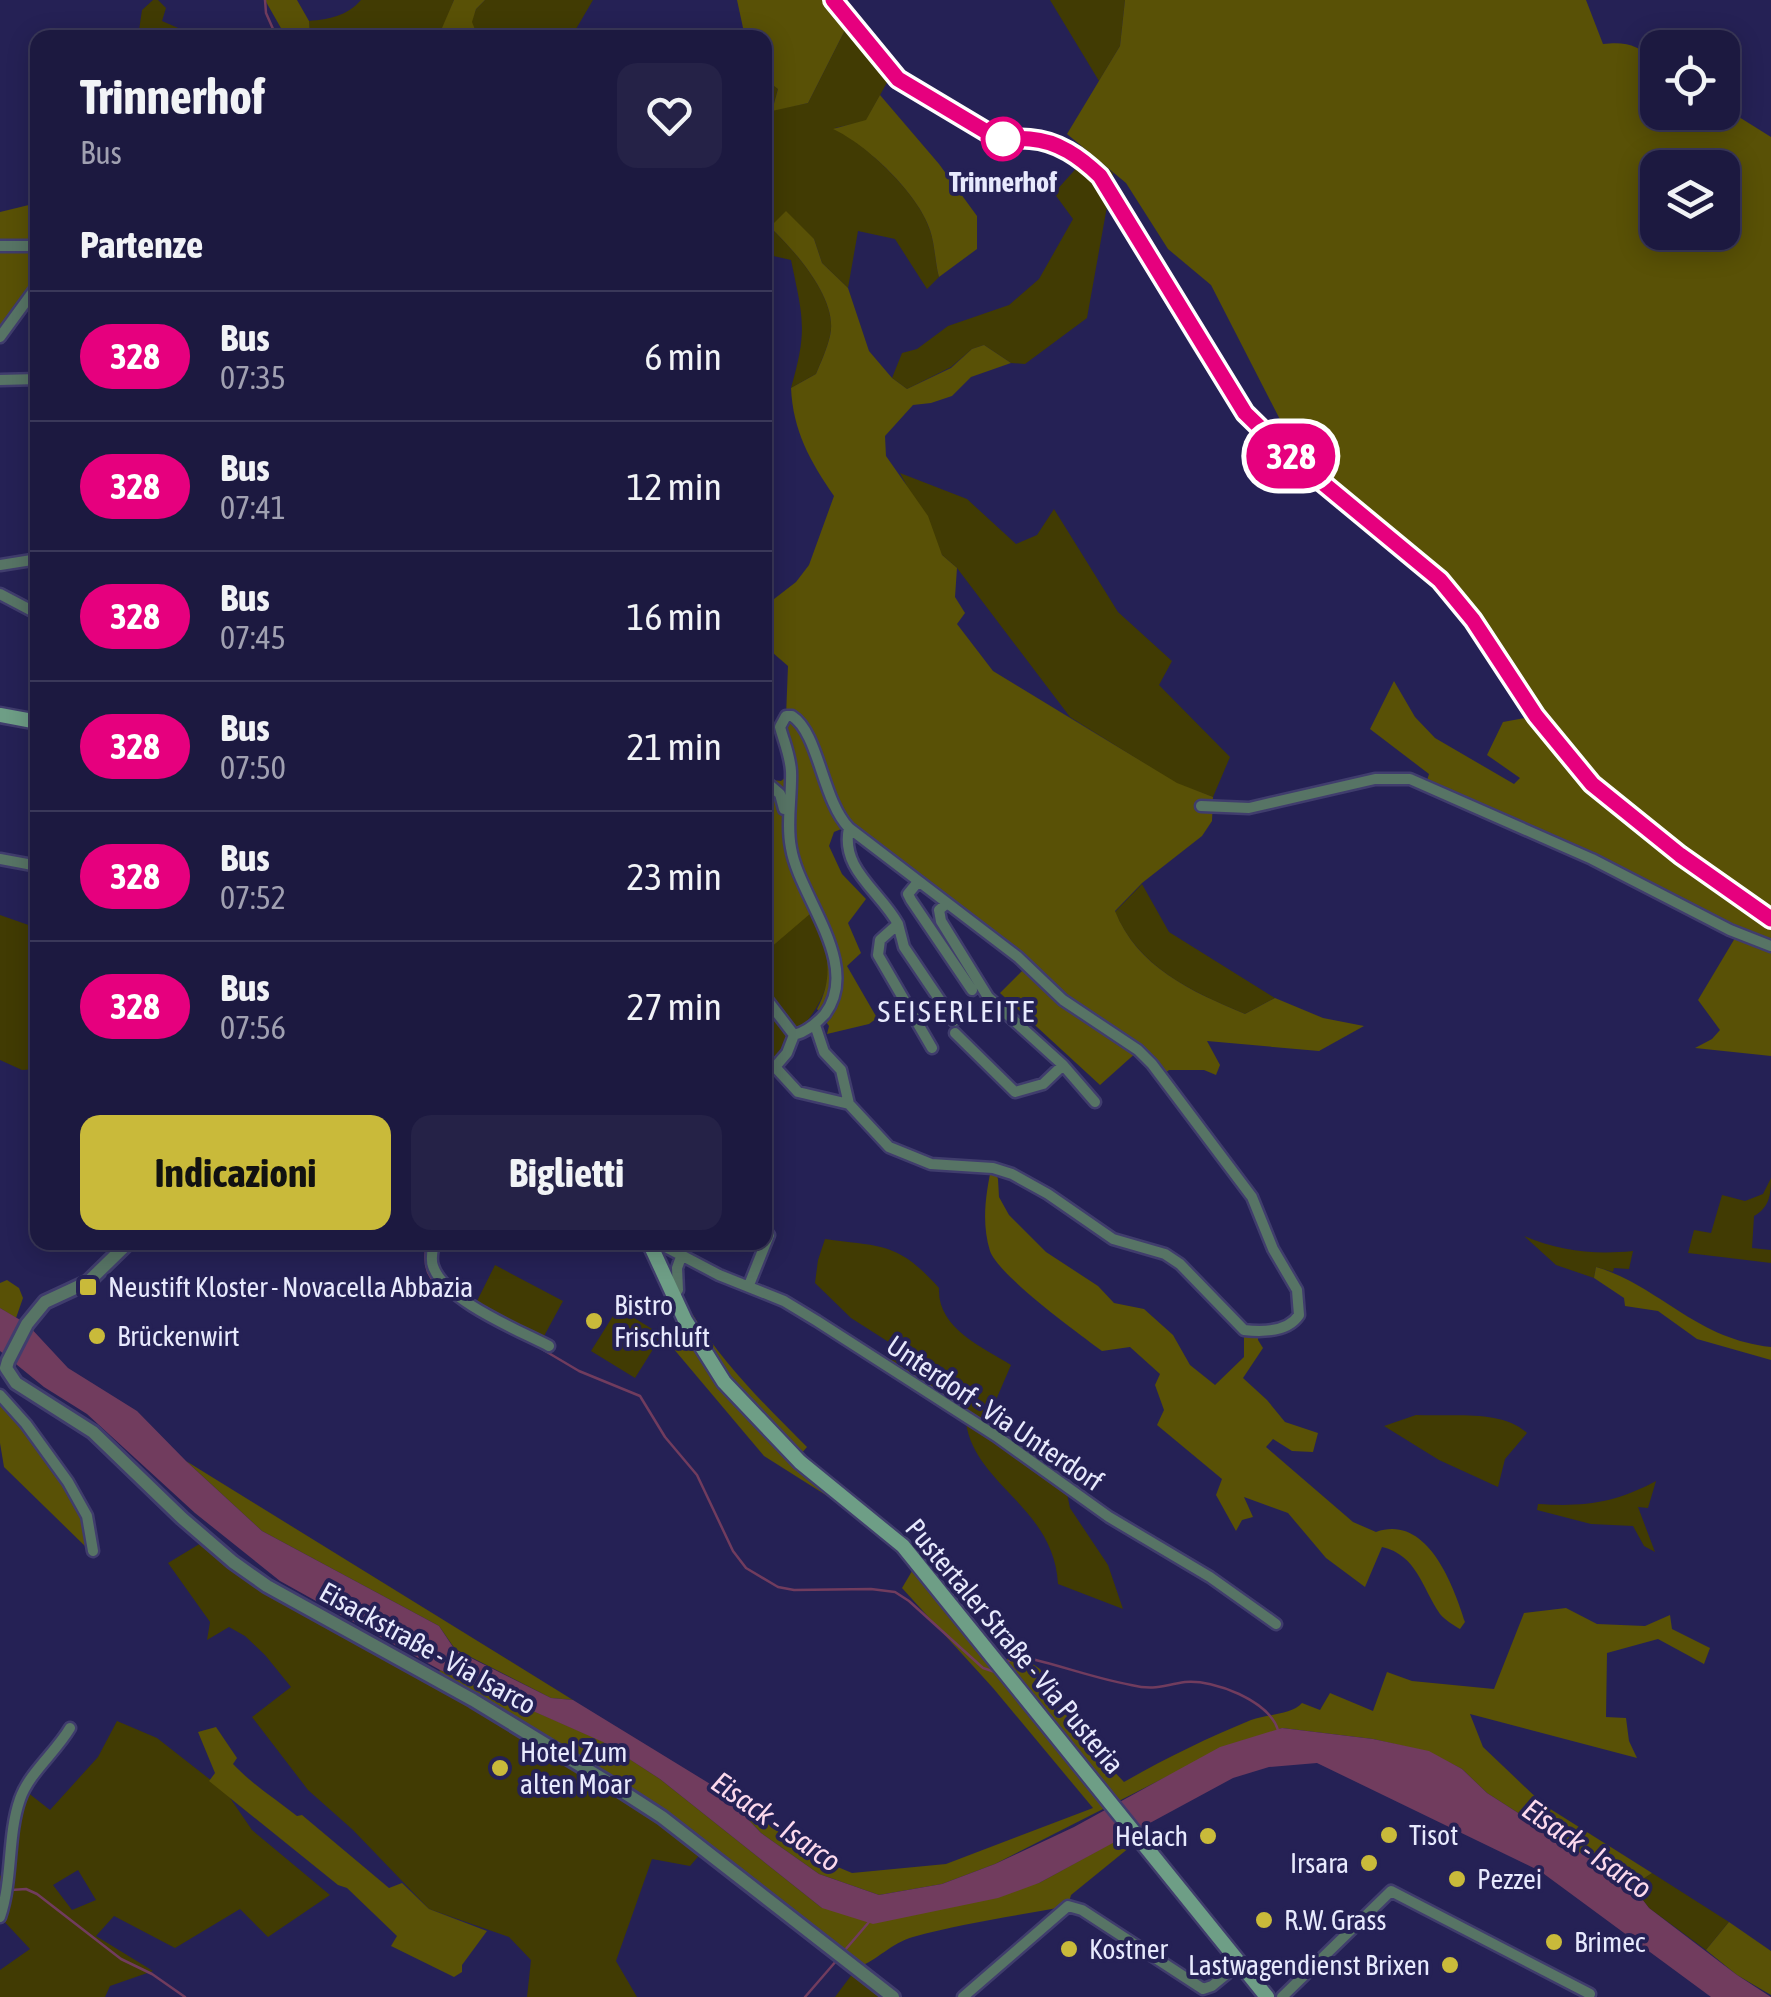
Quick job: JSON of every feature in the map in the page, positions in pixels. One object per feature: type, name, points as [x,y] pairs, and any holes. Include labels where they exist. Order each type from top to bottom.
[{"type":"main road","points":[[0,714],[30,720]]},
{"type":"main road","name":"Pustertaler Straße - Via Pusteria","points":[[657,1250],[672,1294],[712,1366],[741,1402],[800,1462],[904,1546],[1267,1997]]},
{"type":"street","points":[[833,0],[880,60],[912,88],[990,134],[1068,150],[1100,176],[1245,413],[1283,450],[1440,580],[1473,620],[1536,716],[1592,784],[1680,855],[1771,920]]},
{"type":"street","points":[[0,246],[30,246]]},
{"type":"street","points":[[0,337],[30,296]]},
{"type":"street","points":[[0,380],[30,380]]},
{"type":"street","points":[[0,565],[30,560]]},
{"type":"street","points":[[0,594],[30,610]]},
{"type":"street","points":[[772,1064],[788,1052],[794,1035],[814,1025],[830,1005],[834,963],[822,922],[795,869],[790,845],[789,753],[780,727],[786,716],[792,716],[800,722],[820,764],[830,800],[849,828],[1018,957],[1063,1000],[1138,1050],[1152,1064],[1252,1197],[1273,1248],[1297,1290],[1299,1316],[1286,1327],[1244,1330],[1180,1264],[1165,1254],[1113,1239],[1012,1174],[993,1168],[931,1164],[889,1147],[849,1104],[841,1070],[824,1052],[814,1025]]},
{"type":"street","points":[[1201,806],[1248,808],[1394,777],[1426,784],[1618,870],[1730,930],[1771,946]]},
{"type":"street","points":[[772,784],[784,809],[789,810]]},
{"type":"street","points":[[849,828],[846,843],[850,860],[898,924],[904,947],[954,1027],[1015,1092],[1043,1084],[1063,1065]]},
{"type":"street","points":[[0,859],[30,865]]},
{"type":"street","points":[[918,882],[908,894],[972,990]]},
{"type":"street","points":[[946,904],[939,910],[942,921],[988,996],[1063,1065],[1095,1102]]},
{"type":"street","points":[[898,924],[880,940],[878,956],[932,1048]]},
{"type":"street","points":[[772,1006],[794,1035]]},
{"type":"street","points":[[772,1068],[798,1092],[849,1104]]},
{"type":"street","points":[[5,1364],[27,1324],[45,1302],[88,1282],[121,1250]]},
{"type":"street","points":[[433,1250],[432,1262],[444,1282],[470,1303],[549,1346]]},
{"type":"street","name":"Unterdorf - Via Unterdorf","points":[[668,1250],[784,1301],[832,1330],[1276,1624]]},
{"type":"street","points":[[749,1285],[763,1250]]},
{"type":"street","points":[[672,1294],[678,1290],[681,1257]]},
{"type":"street","name":"Eisackstraße - Via Isarco","points":[[5,1364],[16,1383],[92,1432],[206,1540],[256,1578],[477,1702],[614,1786],[662,1818],[893,1997]]},
{"type":"street","points":[[0,1395],[68,1482],[87,1516],[93,1550]]},
{"type":"street","points":[[0,1916],[7,1892],[18,1802],[25,1786],[58,1749],[70,1728]]},
{"type":"street","points":[[1282,1997],[1391,1891],[1590,1994]]},
{"type":"street","points":[[963,1997],[1068,1906],[1082,1910],[1204,1989],[1240,1963]]},
{"type":"shaded area","points":[[158,0],[166,8],[162,21],[183,30],[139,30],[142,10]]},
{"type":"shaded area","points":[[265,0],[297,0],[309,21],[310,30],[282,30]]},
{"type":"shaded area","points":[[361,0],[454,0],[443,30],[310,30],[309,21],[350,10]]},
{"type":"shaded area","points":[[454,0],[485,0],[476,9],[472,22],[475,30],[442,28]]},
{"type":"shaded area","points":[[485,0],[593,0],[576,30],[475,30],[471,22]]},
{"type":"shaded area","points":[[737,0],[828,0],[848,24],[808,103],[772,111],[778,89],[772,84],[772,30],[743,30]]},
{"type":"shaded area","points":[[1050,0],[1125,0],[1120,46],[1099,81]]},
{"type":"shaded area","points":[[1125,0],[1586,0],[1603,44],[1619,43],[1640,49],[1640,130],[1740,130],[1740,118],[1771,137],[1771,1056],[1695,1048],[1720,1030],[1698,1000],[1738,933],[1426,784],[1429,774],[1370,729],[1394,681],[1415,717],[1435,738],[1514,784],[1520,778],[1487,755],[1503,722],[1535,716],[1440,580],[1292,443],[1211,285],[1168,249],[1126,183],[1067,134],[1120,46]]},
{"type":"shaded area","points":[[848,24],[891,75],[866,121],[835,128],[876,159],[904,187],[924,216],[939,277],[927,289],[895,239],[858,231],[848,288],[822,263],[814,239],[772,228],[772,110],[808,103]]},
{"type":"shaded area","points":[[772,84],[778,89],[772,110]]},
{"type":"shaded area","points":[[880,95],[977,216],[977,249],[939,277],[930,230],[915,201],[875,158],[833,129],[866,120]]},
{"type":"shaded area","points":[[1090,153],[1113,173],[1087,318],[1025,364],[1011,363],[984,345],[907,389],[892,378],[902,353],[917,349],[948,326],[1009,305],[1039,279],[1073,219],[1054,193]]},
{"type":"shaded area","points":[[30,205],[30,288],[0,337],[0,212]]},
{"type":"shaded area","points":[[786,211],[814,239],[822,263],[848,288],[869,351],[907,389],[951,368],[972,349],[984,345],[1011,363],[971,377],[952,396],[913,405],[885,436],[886,456],[928,516],[942,555],[957,568],[955,597],[965,613],[957,624],[993,671],[1177,783],[1213,797],[1212,821],[1202,836],[1142,883],[1115,911],[1137,948],[1186,987],[1245,1014],[1275,998],[1323,1018],[1364,1026],[1319,1051],[1207,1041],[1220,1065],[1216,1075],[1204,1070],[1169,1070],[1162,1076],[1138,1051],[1100,1085],[1000,993],[1027,966],[851,825],[834,832],[829,846],[842,874],[866,899],[848,923],[861,953],[847,966],[877,1018],[869,1024],[827,1034],[829,1026],[817,1009],[826,985],[827,961],[811,913],[772,946],[772,780],[781,781],[791,773],[781,732],[786,716],[788,666],[772,652],[772,601],[796,582],[809,565],[834,496],[804,445],[791,388],[816,374],[829,341],[831,322],[812,276],[772,225]]},
{"type":"shaded area","points":[[772,229],[812,276],[831,322],[829,341],[816,374],[791,388],[802,324],[791,260],[772,256]]},
{"type":"shaded area","points":[[900,473],[967,499],[1016,544],[1037,535],[1054,509],[1118,612],[1172,661],[1159,685],[1230,757],[1213,797],[1177,784],[1070,717],[957,568],[942,555]]},
{"type":"shaded area","points":[[1142,884],[1169,932],[1275,998],[1245,1014],[1187,987],[1152,963],[1125,931],[1115,912]]},
{"type":"shaded area","points":[[810,912],[828,959],[823,996],[772,1063],[772,946]]},
{"type":"shaded area","points":[[0,915],[30,926],[30,1069],[0,1060]]},
{"type":"shaded area","points":[[992,1164],[999,1197],[1009,1215],[1046,1252],[1098,1286],[1114,1303],[1144,1309],[1173,1335],[1190,1365],[1215,1385],[1244,1357],[1244,1330],[1258,1332],[1263,1348],[1243,1378],[1285,1422],[1318,1433],[1313,1452],[1292,1451],[1273,1439],[1266,1447],[1353,1522],[1376,1532],[1394,1529],[1410,1533],[1423,1543],[1453,1589],[1465,1622],[1460,1629],[1440,1614],[1411,1565],[1394,1551],[1382,1547],[1365,1587],[1326,1558],[1288,1513],[1244,1497],[1253,1517],[1242,1520],[1236,1531],[1216,1495],[1222,1479],[1157,1425],[1164,1410],[1155,1385],[1160,1374],[1130,1347],[1102,1351],[1040,1304],[996,1262],[987,1240],[985,1218]]},
{"type":"shaded area","points":[[1771,1178],[1768,1200],[1754,1216],[1752,1248],[1771,1250],[1771,1263],[1688,1253],[1694,1230],[1711,1233],[1722,1195],[1745,1201],[1763,1194]]},
{"type":"shaded area","points":[[1524,1236],[1577,1251],[1633,1251],[1629,1269],[1614,1268],[1613,1272],[1596,1267],[1594,1278],[1556,1265]]},
{"type":"shaded area","points":[[825,1239],[888,1249],[912,1262],[939,1288],[940,1302],[953,1325],[1011,1365],[986,1423],[1064,1479],[1070,1508],[1108,1565],[1123,1609],[1058,1584],[1043,1535],[984,1463],[972,1445],[966,1423],[885,1369],[898,1348],[851,1318],[815,1283]]},
{"type":"shaded area","points":[[495,1265],[563,1301],[543,1338],[476,1303]]},
{"type":"shaded area","points":[[1596,1267],[1640,1286],[1721,1334],[1771,1347],[1771,1360],[1697,1339],[1658,1311],[1625,1306],[1624,1298],[1594,1278]]},
{"type":"shaded area","points":[[7,1280],[19,1288],[23,1298],[16,1318],[0,1308],[0,1283]]},
{"type":"shaded area","points":[[0,1308],[27,1324],[68,1368],[137,1411],[262,1531],[439,1626],[455,1650],[551,1698],[573,1700],[720,1790],[761,1833],[819,1874],[879,1895],[942,1884],[1074,1827],[1220,1747],[1282,1728],[1373,1739],[1429,1751],[1462,1769],[1487,1793],[1632,1886],[1649,1908],[1771,1997],[1711,1997],[1540,1871],[1317,1763],[1269,1767],[1233,1778],[1039,1883],[998,1898],[873,1924],[822,1908],[660,1779],[603,1742],[440,1670],[280,1581],[195,1513],[87,1414],[44,1387],[0,1351]]},
{"type":"shaded area","points":[[618,1308],[662,1335],[635,1378],[591,1351]]},
{"type":"shaded area","points":[[693,1315],[732,1368],[807,1447],[794,1462],[851,1511],[764,1456],[662,1335]]},
{"type":"shaded area","points":[[0,1395],[55,1467],[91,1532],[87,1548],[4,1467]]},
{"type":"shaded area","points":[[1416,1415],[1490,1417],[1527,1433],[1505,1459],[1498,1487],[1439,1460],[1384,1426]]},
{"type":"shaded area","points":[[186,1461],[573,1700],[551,1698],[455,1649],[439,1626],[262,1531]]},
{"type":"shaded area","points":[[1656,1481],[1648,1508],[1638,1507],[1655,1552],[1644,1546],[1633,1526],[1591,1524],[1537,1510],[1538,1504],[1585,1504],[1613,1499]]},
{"type":"shaded area","points":[[206,1540],[233,1562],[436,1678],[703,1851],[690,1866],[652,1859],[616,1961],[637,1997],[527,1997],[531,1960],[509,1937],[429,1909],[353,1830],[308,1790],[252,1717],[291,1687],[265,1655],[229,1627],[207,1640],[210,1622],[168,1563]]},
{"type":"shaded area","points":[[915,1566],[1002,1664],[1009,1657],[1020,1655],[1040,1669],[1076,1731],[1124,1782],[1251,1720],[1285,1712],[1302,1703],[1320,1710],[1330,1693],[1373,1711],[1387,1672],[1412,1681],[1494,1689],[1524,1613],[1566,1608],[1597,1624],[1645,1626],[1670,1615],[1672,1629],[1710,1648],[1704,1664],[1658,1639],[1607,1653],[1606,1717],[1626,1718],[1629,1741],[1637,1758],[1470,1714],[1483,1747],[1544,1805],[1652,1873],[1632,1886],[1487,1793],[1462,1769],[1429,1752],[1373,1739],[1282,1728],[1168,1776],[995,1864],[942,1884],[879,1895],[819,1874],[761,1833],[720,1790],[814,1857],[852,1873],[946,1864],[1093,1808],[993,1688],[902,1588]]},
{"type":"shaded area","points":[[440,1670],[602,1741],[660,1779],[822,1908],[1039,1883],[1128,1834],[1135,1843],[1071,1895],[1068,1906],[913,1937],[858,1967],[662,1817],[436,1678]]},
{"type":"shaded area","points":[[117,1721],[157,1738],[226,1792],[252,1830],[330,1895],[268,1937],[240,1909],[175,1948],[114,1916],[96,1936],[153,1971],[110,1986],[105,1997],[0,1997],[0,1970],[30,1949],[0,1917],[0,1876],[8,1870],[22,1788],[50,1810],[98,1757]],"holes":[[[78,1870],[96,1900],[72,1910],[53,1885]]]},
{"type":"shaded area","points":[[216,1727],[237,1758],[233,1764],[241,1772],[297,1816],[302,1815],[389,1888],[402,1883],[429,1909],[487,1931],[462,1965],[462,1972],[454,1977],[391,1946],[397,1936],[347,1888],[338,1885],[209,1781],[215,1773],[198,1732]]},
{"type":"shaded area","points":[[1652,1873],[1729,1922],[1706,1950],[1649,1908],[1632,1886]]},
{"type":"shaded area","points":[[1729,1922],[1771,1951],[1771,1995],[1706,1950]]},
{"type":"shaded area","points":[[853,1973],[884,1997],[835,1997]]},
{"type":"waterway","points":[[265,0],[273,30]]},
{"type":"waterway","points":[[426,1250],[428,1273],[449,1295]]},
{"type":"waterway","points":[[530,1342],[579,1371],[640,1396],[665,1437],[697,1475],[733,1551],[746,1568],[778,1587],[794,1590],[895,1592],[983,1668],[995,1672]]},
{"type":"waterway","points":[[1007,1662],[1017,1657],[1032,1659],[1140,1687],[1185,1682],[1210,1684],[1252,1701],[1273,1719],[1278,1730]]},
{"type":"waterway","points":[[11,1890],[26,1889],[37,1894],[121,1959],[185,1997]]},
{"type":"waterway","points":[[845,1950],[869,1922]]},
{"type":"waterway","points":[[805,1997],[837,1960]]},
{"type":"bus line","name":"328","points":[[833,0],[898,79],[990,134],[1068,150],[1100,176],[1245,413],[1283,450],[1440,580],[1473,620],[1536,716],[1592,784],[1680,855],[1771,919]]},
{"type":"place","name":"Trinnerhof","points":[[1003,139]]},
{"type":"place","name":"Neustift Kloster - Novacella Abbazia","points":[[88,1287]]},
{"type":"place","name":"Bistro Frischluft","points":[[594,1321]]},
{"type":"place","name":"Brückenwirt","points":[[97,1336]]},
{"type":"place","name":"Hotel Zum alten Moar","points":[[500,1768]]},
{"type":"place","name":"Tisot","points":[[1389,1835]]},
{"type":"place","name":"Helach","points":[[1208,1836]]},
{"type":"place","name":"Irsara","points":[[1369,1863]]},
{"type":"place","name":"Pezzei","points":[[1457,1879]]},
{"type":"place","name":"R.W. Grass","points":[[1264,1920]]},
{"type":"place","name":"Brimec","points":[[1554,1942]]},
{"type":"place","name":"Kostner","points":[[1069,1949]]},
{"type":"place","name":"Lastwagendienst Brixen","points":[[1450,1965]]},
{"type":"district","name":"SEISERLEITE","points":[[957,1012]]},
{"type":"water label","name":"Eisack - Isarco","points":[[776,1822]]},
{"type":"water label","name":"Eisack - Isarco","points":[[1587,1849]]}]
